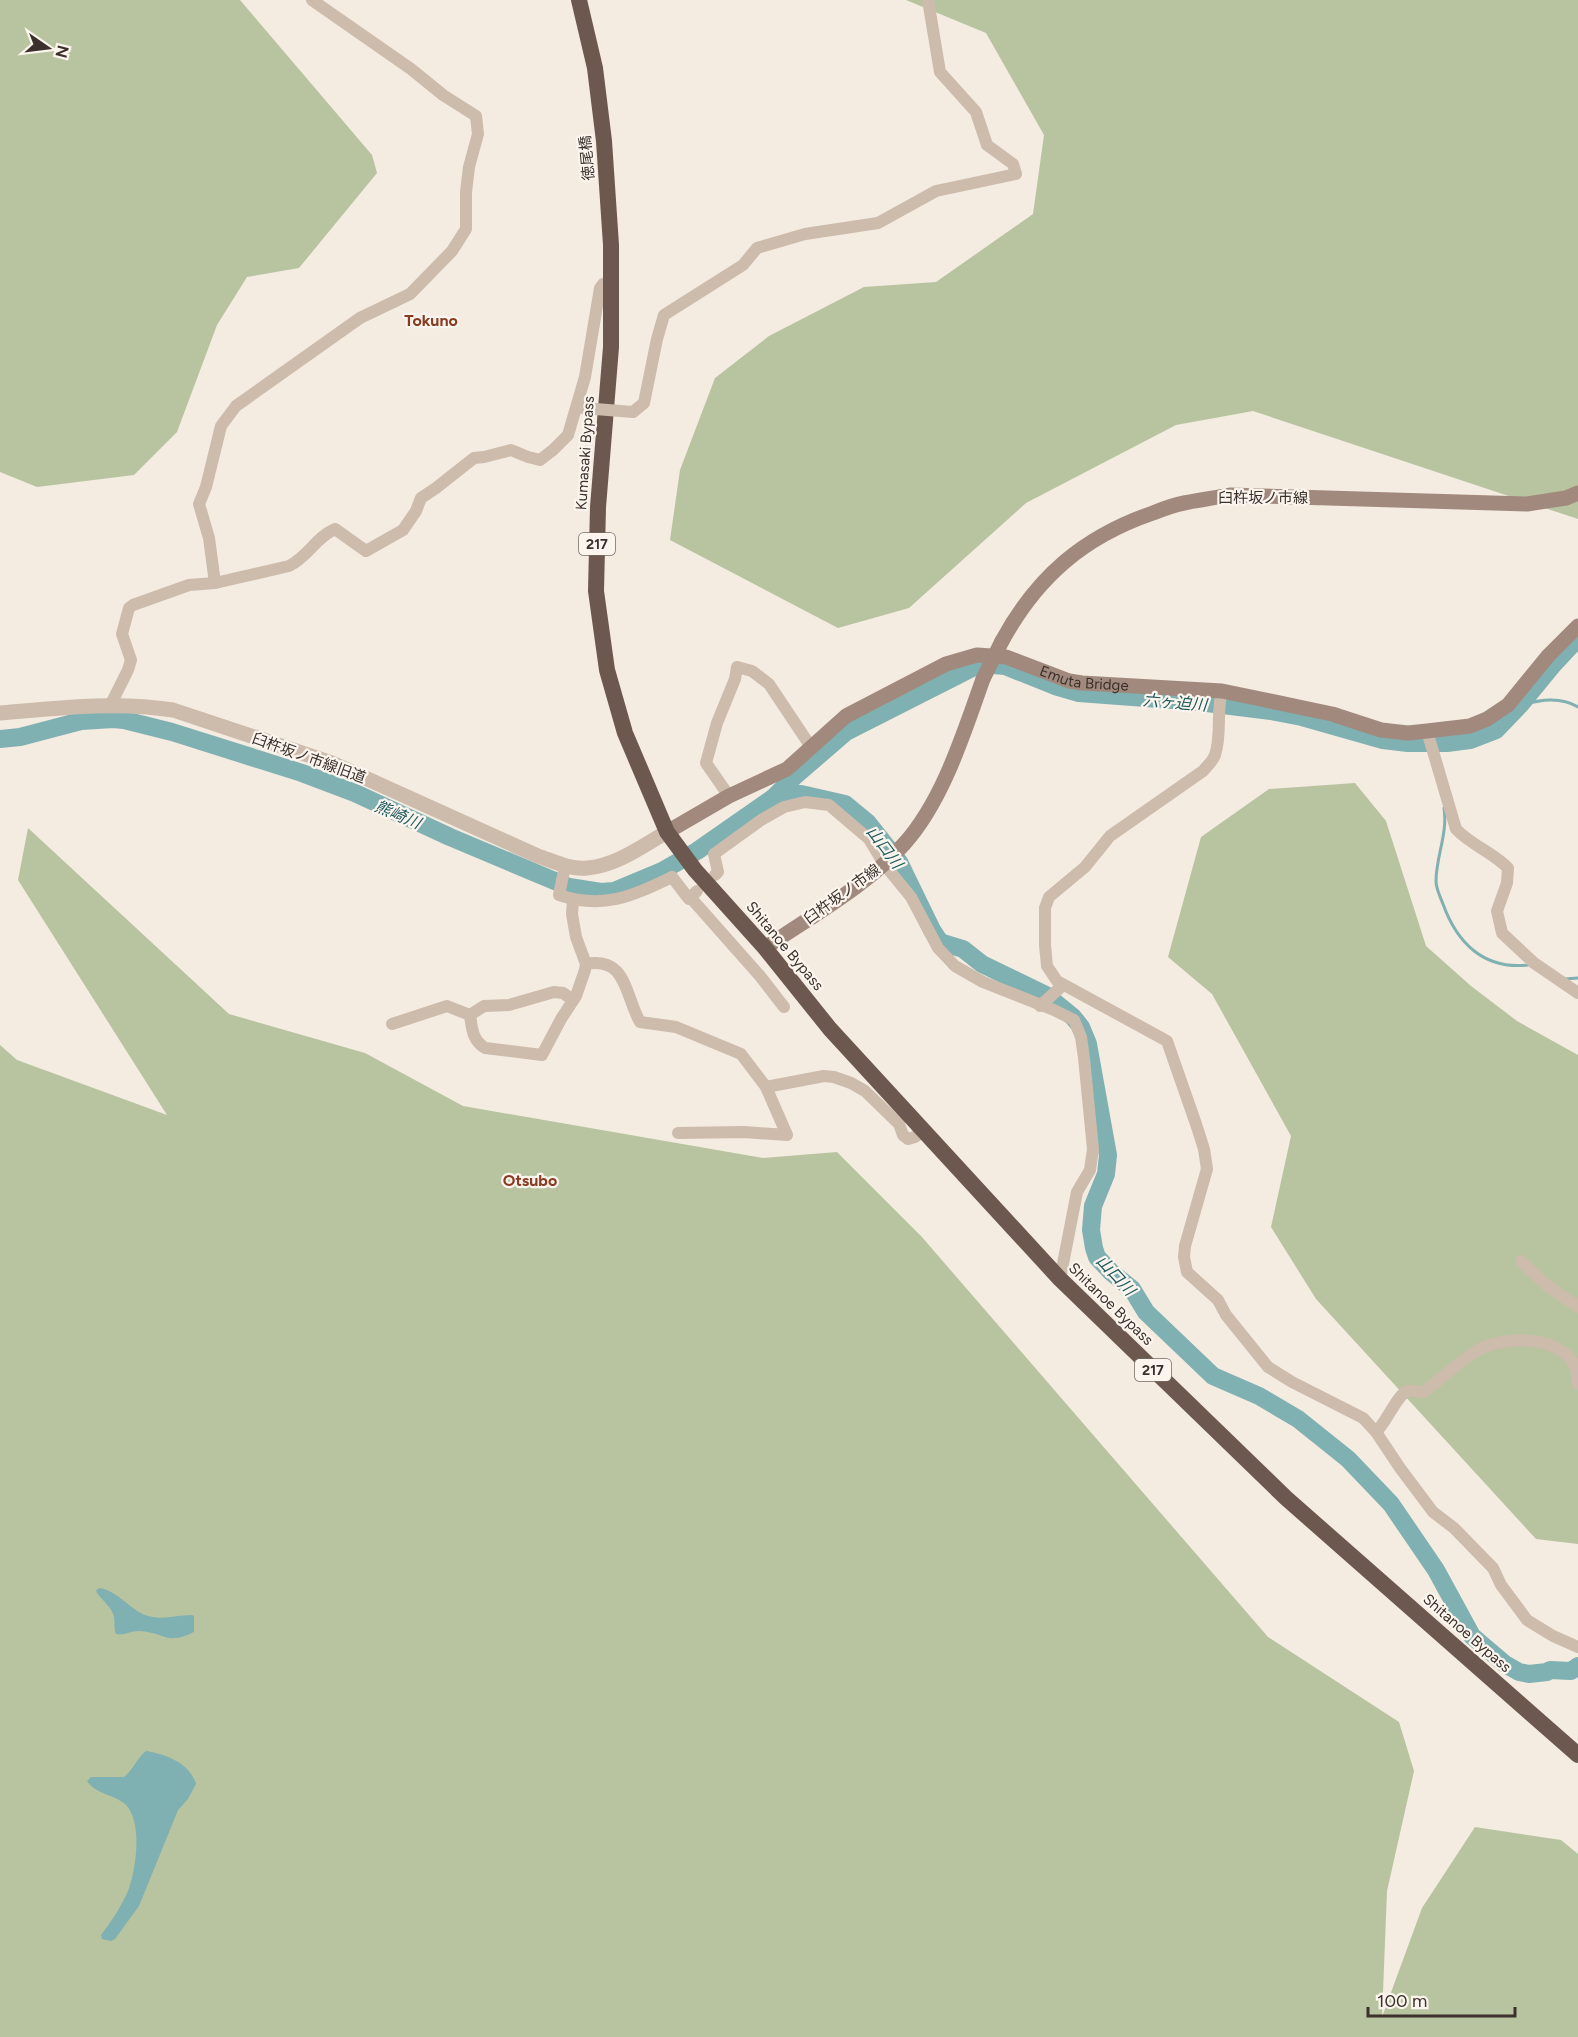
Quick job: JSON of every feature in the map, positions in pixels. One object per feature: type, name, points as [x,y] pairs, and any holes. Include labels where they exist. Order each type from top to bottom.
[{"type":"highway","name":"徳尾橋","points":[[579,0],[595,68],[604,141],[611,245]]},
{"type":"highway","name":"Kumasaki Bypass","points":[[611,245],[611,347],[598,507],[596,591],[607,670],[625,733],[667,832]]},
{"type":"highway","name":"Shitanoe Bypass","points":[[667,832],[695,870],[765,948],[830,1029],[1060,1279],[1286,1498],[1578,1755]]},
{"type":"main road","name":"臼杵坂ノ市線","points":[[765,948],[871,875],[902,846],[935,798],[957,754],[984,679],[1016,615],[1047,577],[1081,548],[1123,523],[1182,503],[1230,495],[1527,504],[1566,498],[1578,493]]},
{"type":"main road","name":"Emuta Bridge","points":[[667,832],[729,796],[787,769],[846,716],[946,664],[977,655],[1006,657],[1069,681],[1221,695],[1332,714],[1381,729],[1427,733],[1470,726],[1487,719],[1508,705],[1548,656],[1578,626]]},
{"type":"street","points":[[215,583],[209,537],[199,504],[206,487],[222,426],[236,406],[360,318],[411,294],[452,251],[466,229],[469,167],[478,134],[476,116],[443,95],[411,69],[312,0]]},
{"type":"street","points":[[579,407],[633,412],[644,403],[664,315],[743,265],[757,248],[805,234],[879,223],[936,191],[1016,174],[1013,164],[987,145],[976,112],[940,72],[928,0]]},
{"type":"street","points":[[111,704],[131,660],[122,634],[129,608],[133,605],[178,588],[215,583],[289,566],[300,560],[323,535],[335,529],[366,550],[403,530],[416,511],[421,498],[474,458],[511,450],[528,458],[540,460],[554,450],[567,435],[579,407],[600,288],[603,284],[611,283]]},
{"type":"street","points":[[729,796],[706,763],[717,723],[735,679],[737,667],[752,671],[769,684],[811,747]]},
{"type":"street","points":[[1221,695],[1215,757],[1203,771],[1110,836],[1084,867],[1049,897],[1045,908],[1047,966],[1061,986],[1167,1041],[1204,1149],[1207,1169],[1185,1246],[1184,1257],[1187,1272],[1218,1300],[1226,1315],[1268,1367],[1362,1418],[1376,1432],[1433,1512],[1454,1528],[1493,1568],[1501,1585],[1527,1620],[1553,1636],[1578,1647]]},
{"type":"street","name":"臼杵坂ノ市線旧道","points":[[0,712],[111,704],[173,710],[332,763],[564,868],[586,868],[611,863],[667,832]]},
{"type":"street","points":[[1427,733],[1456,829],[1466,839],[1499,859],[1508,868],[1507,883],[1497,911],[1502,933],[1534,963],[1578,993]]},
{"type":"street","points":[[715,875],[718,872],[714,854],[784,807],[805,802],[829,805],[869,839],[911,897],[938,948],[955,966],[983,982],[1074,1020],[1081,1037],[1093,1149],[1090,1170],[1077,1192],[1060,1279]]},
{"type":"street","points":[[564,868],[559,895],[573,900],[603,902],[619,900],[672,876],[689,898],[693,894],[784,1007]]},
{"type":"street","points":[[470,1015],[474,1038],[484,1048],[542,1055],[581,985],[586,964],[576,937],[572,914],[573,900]]},
{"type":"street","points":[[722,932],[737,917]]},
{"type":"street","points":[[760,976],[776,962]]},
{"type":"street","points":[[586,964],[607,964],[616,972],[626,984],[640,1022],[675,1027],[741,1054],[766,1087],[788,1135],[744,1131],[678,1133]]},
{"type":"street","points":[[1041,1005],[1061,986]]},
{"type":"street","points":[[470,1015],[484,1005],[509,1005],[554,992],[563,993],[573,1000]]},
{"type":"street","points":[[392,1024],[447,1006],[470,1015]]},
{"type":"street","points":[[766,1087],[816,1077],[834,1077],[865,1091],[899,1124],[903,1135],[908,1138],[915,1137],[923,1130]]},
{"type":"street","points":[[1521,1261],[1545,1284],[1578,1307]]},
{"type":"street","points":[[1376,1432],[1384,1425],[1402,1394],[1412,1390],[1423,1392],[1482,1348],[1520,1341],[1546,1344],[1565,1355],[1575,1365],[1578,1384]]},
{"type":"green space","points":[[0,0],[240,0],[372,155],[377,173],[299,268],[247,277],[217,325],[177,432],[134,475],[37,487],[0,472]]},
{"type":"green space","points":[[906,0],[1578,0],[1578,519],[1253,411],[1176,425],[1026,503],[909,608],[838,628],[670,540],[680,470],[715,378],[769,336],[864,287],[936,282],[1033,214],[1044,135],[986,33]]},
{"type":"green space","points":[[1355,783],[1386,821],[1426,946],[1471,986],[1517,1021],[1578,1055],[1578,1544],[1536,1539],[1316,1299],[1271,1227],[1291,1136],[1212,994],[1168,957],[1201,837],[1269,789]]},
{"type":"green space","points":[[28,828],[229,1014],[365,1053],[463,1106],[763,1158],[837,1152],[921,1236],[1268,1637],[1399,1722],[1414,1771],[1387,1891],[1382,2017],[1422,1908],[1475,1827],[1561,1840],[1578,1854],[1578,2037],[0,2037],[0,1045],[17,1060],[167,1115],[18,880]]},
{"type":"water","points":[[100,1588],[112,1592],[151,1617],[192,1615],[194,1616],[194,1632],[177,1638],[139,1631],[116,1634],[112,1611],[97,1593],[96,1590]]},
{"type":"water","points":[[146,1751],[169,1757],[183,1765],[196,1784],[188,1799],[178,1810],[139,1906],[115,1939],[111,1941],[102,1939],[101,1935],[119,1909],[131,1882],[136,1847],[135,1823],[122,1801],[95,1789],[87,1781],[91,1777],[124,1777]]},
{"type":"waterway","name":"六ヶ迫川","points":[[0,739],[20,737],[81,721],[113,719],[172,732],[302,773],[355,793],[450,837],[569,887],[601,892],[614,891],[662,871],[697,851],[773,798],[846,732],[980,664],[1005,666],[1079,693],[1199,702],[1271,711],[1302,717],[1383,740],[1408,743],[1447,743],[1470,740],[1496,730],[1578,638]]},
{"type":"waterway","points":[[1520,705],[1557,700],[1578,707]]},
{"type":"waterway","name":"山口川","points":[[773,798],[779,795],[801,794],[845,804],[868,823],[899,862],[940,942],[963,949],[982,964],[1046,995],[1073,1017],[1081,1027],[1088,1044],[1108,1155],[1106,1174],[1093,1206],[1091,1230],[1094,1248],[1097,1257],[1132,1289],[1146,1312],[1213,1376],[1259,1396],[1298,1419],[1348,1459],[1391,1504],[1436,1570],[1472,1636],[1505,1664],[1519,1672],[1529,1674],[1550,1670],[1571,1671],[1578,1666]]},
{"type":"waterway","points":[[1444,808],[1444,827],[1436,881],[1438,893],[1449,918],[1464,942],[1485,958],[1498,963],[1528,965]]},
{"type":"waterway","points":[[1565,979],[1578,978]]},
{"type":"district","name":"Tokuno","points":[[431,320]]},
{"type":"district","name":"Otsubo","points":[[530,1180]]},
{"type":"water label","name":"熊崎川","points":[[398,814]]}]
